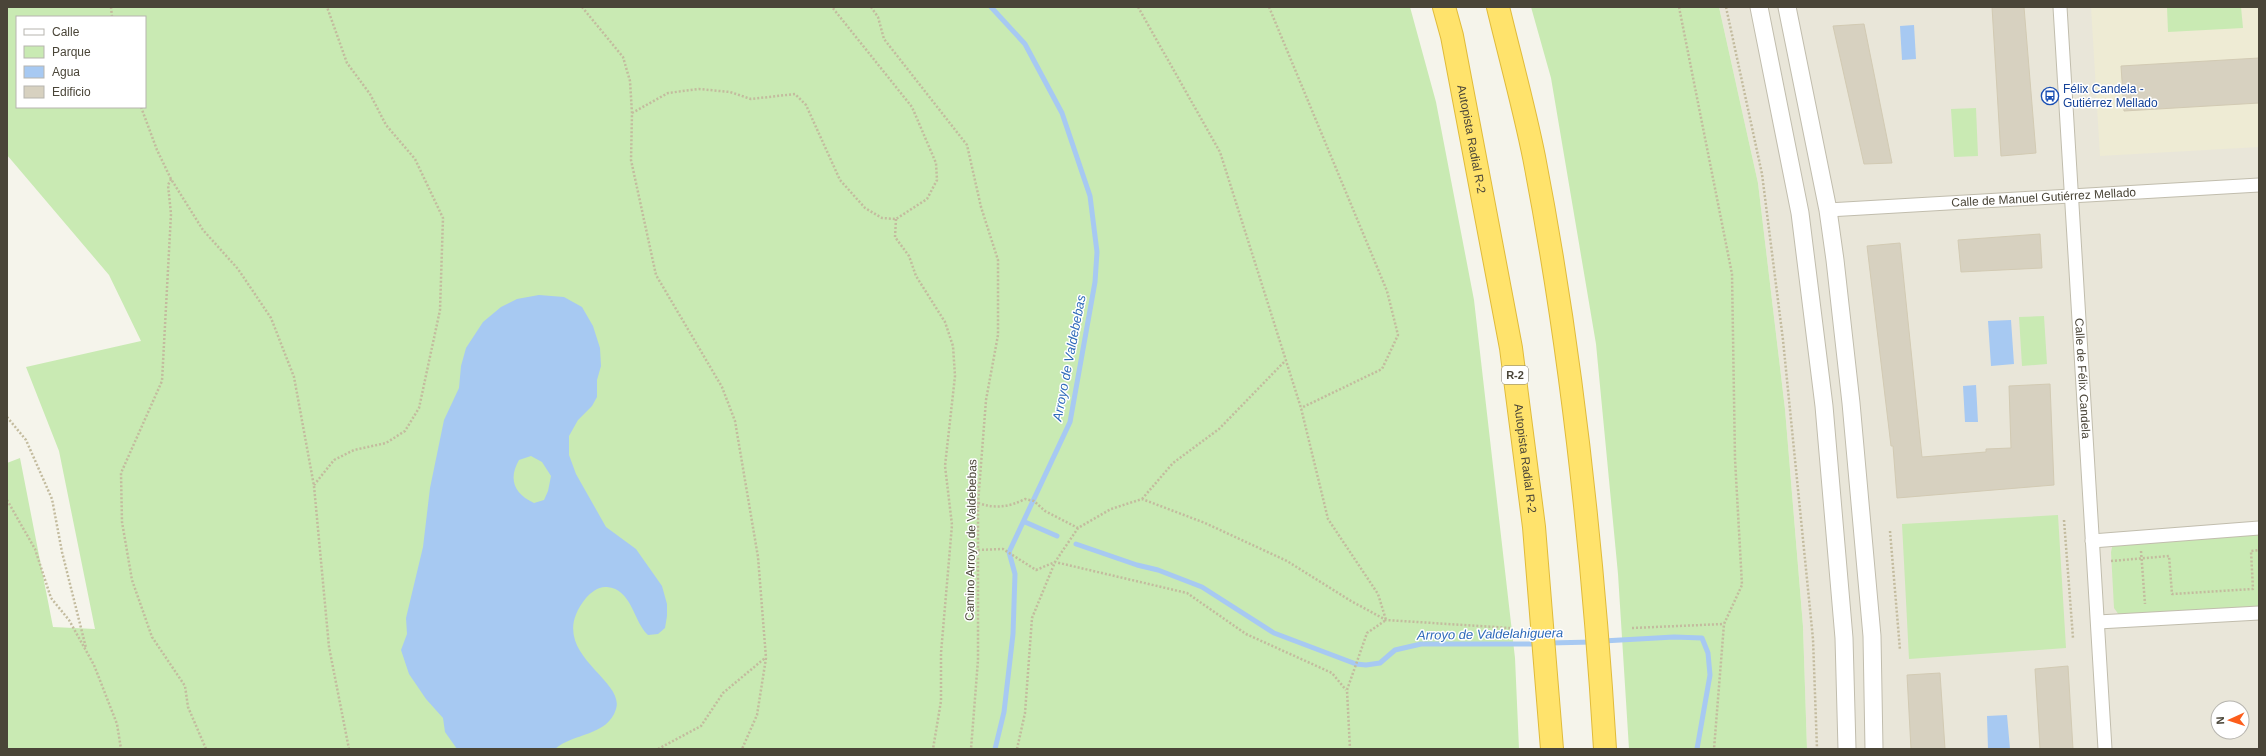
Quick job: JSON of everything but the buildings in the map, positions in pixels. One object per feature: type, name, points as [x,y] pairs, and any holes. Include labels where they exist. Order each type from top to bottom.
[{"type":"highway","name":"Autopista Radial R-2","points":[[1444,7],[1452,36],[1512,348],[1534,527],[1552,749]]},
{"type":"highway","points":[[1498,7],[1534,156],[1556,284],[1578,436],[1597,618],[1605,749]]},
{"type":"street","points":[[1759,7],[1800,214],[1824,406],[1844,638],[1847,749]]},
{"type":"street","points":[[1787,7],[1828,210],[1851,403],[1872,636],[1874,749]]},
{"type":"street","name":"Calle de Félix Candela","points":[[2060,7],[2105,749]]},
{"type":"street","name":"Calle de Manuel Gutiérrez Mellado","points":[[1828,210],[2259,185]]},
{"type":"street","points":[[2092,541],[2259,528]]},
{"type":"street","points":[[2098,622],[2259,613]]},
{"type":"path","points":[[314,486],[334,460],[354,450],[386,443],[405,431],[419,408],[440,310],[443,226],[443,218],[415,159],[386,125],[370,94],[347,63],[327,7]]},
{"type":"path","points":[[582,7],[623,57],[630,81],[632,114],[631,160],[656,275],[722,387],[735,421],[758,557],[766,658],[757,716],[742,749]]},
{"type":"path","points":[[632,114],[668,93],[699,89],[730,92],[752,99],[795,94],[806,105],[840,180],[865,208],[882,218],[896,219],[928,199],[937,180],[936,163],[912,107],[832,7]]},
{"type":"path","name":"Camino Arroyo de Valdebebas","points":[[871,7],[878,17],[884,39],[967,145],[981,206],[998,260],[998,335],[986,400],[978,503],[978,660],[971,749]]},
{"type":"path","points":[[1138,7],[1220,152],[1301,408],[1328,519],[1378,594],[1386,620]]},
{"type":"path","points":[[1269,7],[1387,291],[1398,335],[1382,369],[1301,408]]},
{"type":"path","points":[[1679,7],[1732,274],[1735,459],[1742,585],[1724,624],[1714,749]]},
{"type":"path","points":[[1726,7],[1762,174],[1783,340],[1813,639],[1817,749]]},
{"type":"path","points":[[141,108],[157,150],[171,179],[203,230],[238,269],[271,318],[294,377],[314,486],[329,647],[349,749]]},
{"type":"path","points":[[171,179],[168,185],[171,221],[162,381],[131,446],[121,473],[122,522],[132,580],[152,637],[185,686],[188,707],[206,749]]},
{"type":"path","points":[[896,219],[895,237],[909,256],[916,276],[945,322],[953,346],[955,376],[945,466],[952,525],[941,653],[940,702],[933,749]]},
{"type":"path","points":[[1017,749],[1025,713],[1032,618],[1055,562],[1078,528],[1111,509],[1142,499],[1173,463],[1219,429],[1286,360]]},
{"type":"path","points":[[7,417],[26,440],[52,499],[62,552],[87,652]]},
{"type":"path","points":[[978,503],[999,508],[1010,506],[1025,499],[1034,501],[1045,512],[1078,528]]},
{"type":"path","points":[[1142,499],[1205,522],[1287,561],[1351,601],[1386,620],[1510,628]]},
{"type":"path","points":[[7,500],[34,549],[51,598],[69,620],[94,664],[117,724],[120,749]]},
{"type":"path","points":[[2064,520],[2073,638]]},
{"type":"path","points":[[1890,531],[1900,650]]},
{"type":"path","points":[[2140,548],[2145,604]]},
{"type":"path","points":[[978,550],[1003,549],[1036,570],[1055,562],[1187,593],[1246,634],[1332,673],[1347,690]]},
{"type":"path","points":[[2111,561],[2169,556],[2172,594],[2253,589],[2251,551],[2259,550]]},
{"type":"path","points":[[1350,749],[1347,690],[1367,633],[1386,620]]},
{"type":"path","points":[[1632,628],[1724,624]]},
{"type":"path","points":[[658,749],[701,726],[723,693],[766,658]]},
{"type":"shaded area","points":[[1719,7],[2259,7],[2259,749],[1807,749],[1803,626],[1785,409],[1758,183]]},
{"type":"shaded area","points":[[2091,7],[2259,7],[2259,147],[2100,156]]},
{"type":"green space","points":[[7,7],[1410,7],[1436,102],[1474,300],[1515,658],[1519,749],[7,749],[7,463],[20,458],[53,627],[95,629],[59,451],[26,367],[141,341],[109,275],[7,155]]},
{"type":"green space","points":[[1531,7],[1719,7],[1758,183],[1785,409],[1803,626],[1807,749],[1629,749],[1618,574],[1596,344],[1551,78]]},
{"type":"green space","points":[[2167,7],[2241,7],[2243,28],[2168,32]]},
{"type":"green space","points":[[1976,108],[1978,156],[1954,157],[1951,109]]},
{"type":"green space","points":[[2044,316],[2047,364],[2022,366],[2019,317]]},
{"type":"green space","points":[[2058,515],[2066,648],[1909,659],[1902,524]]},
{"type":"green space","points":[[2259,535],[2259,607],[2119,615],[2114,608],[2111,552],[2113,543]]},
{"type":"water","points":[[1914,25],[1916,59],[1902,60],[1900,26]]},
{"type":"water","points":[[539,295],[564,297],[582,307],[593,326],[600,348],[601,366],[597,380],[597,397],[592,406],[578,420],[569,436],[569,455],[576,474],[606,527],[636,549],[662,586],[667,604],[667,616],[665,628],[658,634],[648,635],[622,593],[607,587],[601,587],[595,590],[586,598],[575,617],[574,634],[579,649],[609,686],[616,698],[616,709],[612,718],[598,729],[562,744],[555,749],[457,749],[445,732],[443,718],[426,699],[409,674],[401,650],[407,634],[406,618],[423,547],[430,488],[444,420],[459,388],[461,366],[466,348],[483,322],[501,307],[517,299]],"holes":[[[531,456],[542,462],[551,476],[548,491],[544,500],[534,503],[522,495],[518,490],[515,485],[514,473],[519,460]]]},
{"type":"water","points":[[2011,320],[2014,364],[1991,366],[1988,321]]},
{"type":"water","points":[[1976,385],[1978,422],[1965,422],[1963,386]]},
{"type":"water","points":[[2007,715],[2010,749],[1988,749],[1987,716]]},
{"type":"waterway","name":"Arroyo de Valdebebas","points":[[991,7],[1025,44],[1062,113],[1090,196],[1097,252],[1095,282],[1070,422],[1009,552],[1015,574],[1013,634],[1004,712],[995,749]]},
{"type":"waterway","name":"Arroyo de Valdelahiguera","points":[[1025,522],[1057,536]]},
{"type":"waterway","name":"Arroyo de Valdelahiguera","points":[[1076,544],[1137,565],[1158,570],[1202,587],[1274,633],[1356,664],[1366,665],[1380,663],[1395,650],[1421,644],[1539,644]]},
{"type":"waterway","name":"Arroyo de Valdelahiguera","points":[[1603,641],[1674,637],[1702,638],[1708,653],[1710,675],[1697,749]]},
{"type":"waterway","name":"Arroyo de Valdelahiguera","points":[[1549,643],[1593,642]]},
{"type":"place","name":"Félix Candela - Gutiérrez Mellado","points":[[2050,96]]}]
